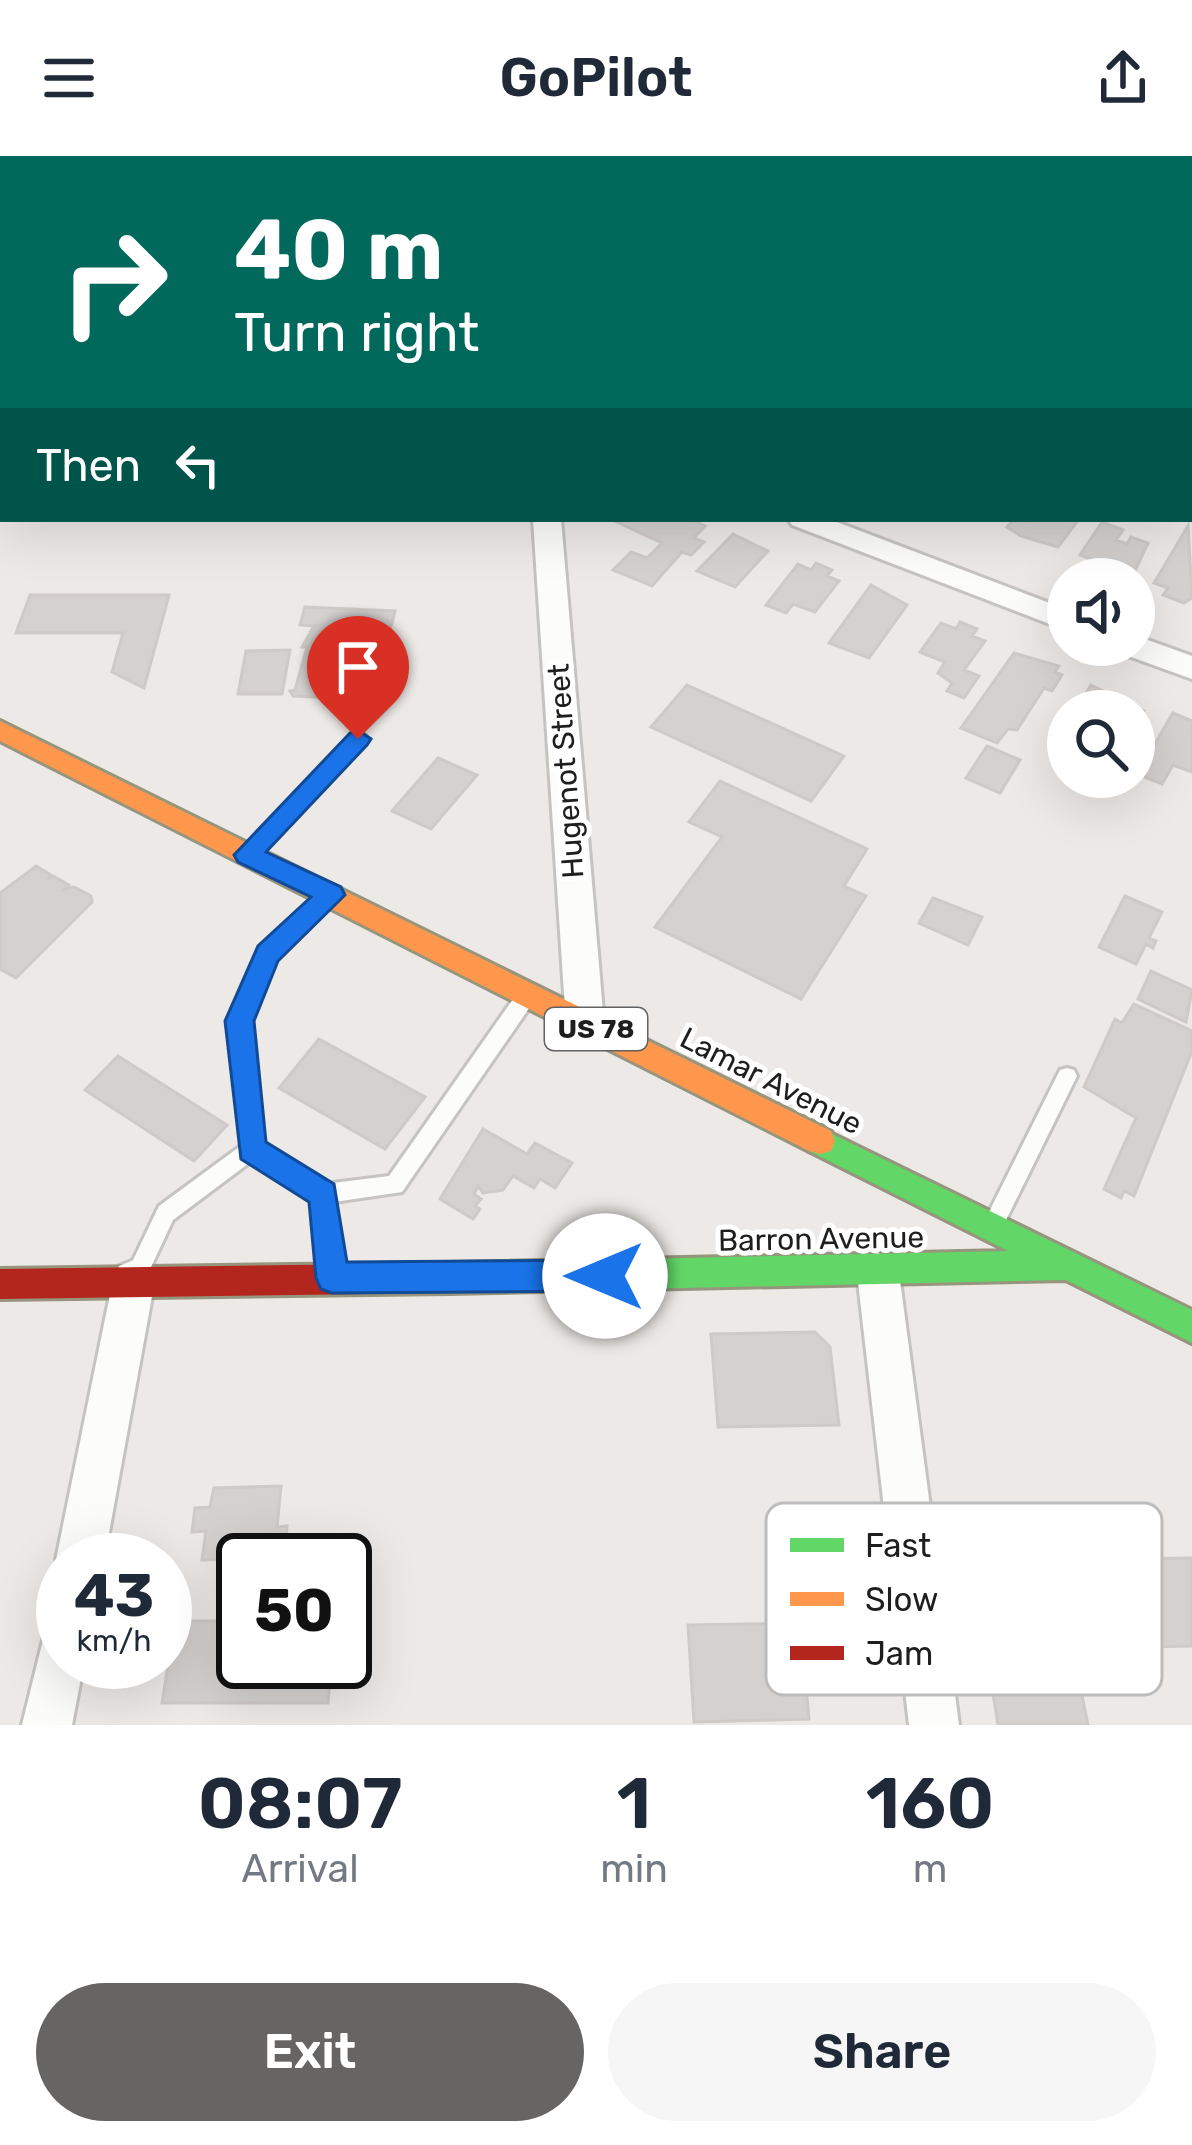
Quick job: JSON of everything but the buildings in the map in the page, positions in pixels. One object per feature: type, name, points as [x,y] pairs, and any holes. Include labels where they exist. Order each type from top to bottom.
[{"type":"main road","name":"Lamar Avenue","points":[[0,730],[1192,1327]]},
{"type":"main road","name":"Barron Avenue","points":[[0,1284],[878,1273],[1067,1265]]},
{"type":"street","name":"Hugenot Street","points":[[547,522],[585,1024]]},
{"type":"street","points":[[810,522],[1047,613]]},
{"type":"street","points":[[1155,654],[1192,668]]},
{"type":"street","points":[[878,1273],[906,1503]]},
{"type":"street","points":[[85,1533],[134,1280]]},
{"type":"street","points":[[47,1725],[54,1689]]},
{"type":"street","points":[[930,1695],[934,1725]]},
{"type":"lane","points":[[247,855],[358,739]]},
{"type":"lane","points":[[252,1149],[239,1021],[267,954],[332,895]]},
{"type":"lane","points":[[252,1149],[323,1194],[395,1185],[529,993]]},
{"type":"lane","points":[[992,1228],[1066,1076]]},
{"type":"lane","points":[[134,1280],[166,1213],[252,1149]]},
{"type":"lane","points":[[323,1194],[332,1278]]},
{"type":"traffic: fast","points":[[820,1141],[1192,1327]]},
{"type":"traffic: fast","points":[[450,1278],[1067,1265]]},
{"type":"traffic: slow","points":[[0,730],[820,1141]]},
{"type":"traffic: jam","points":[[0,1284],[450,1278]]},
{"type":"route","points":[[358,739],[297,809],[247,855],[332,895],[267,954],[239,1021],[252,1149],[323,1194],[332,1278],[605,1276]]}]
